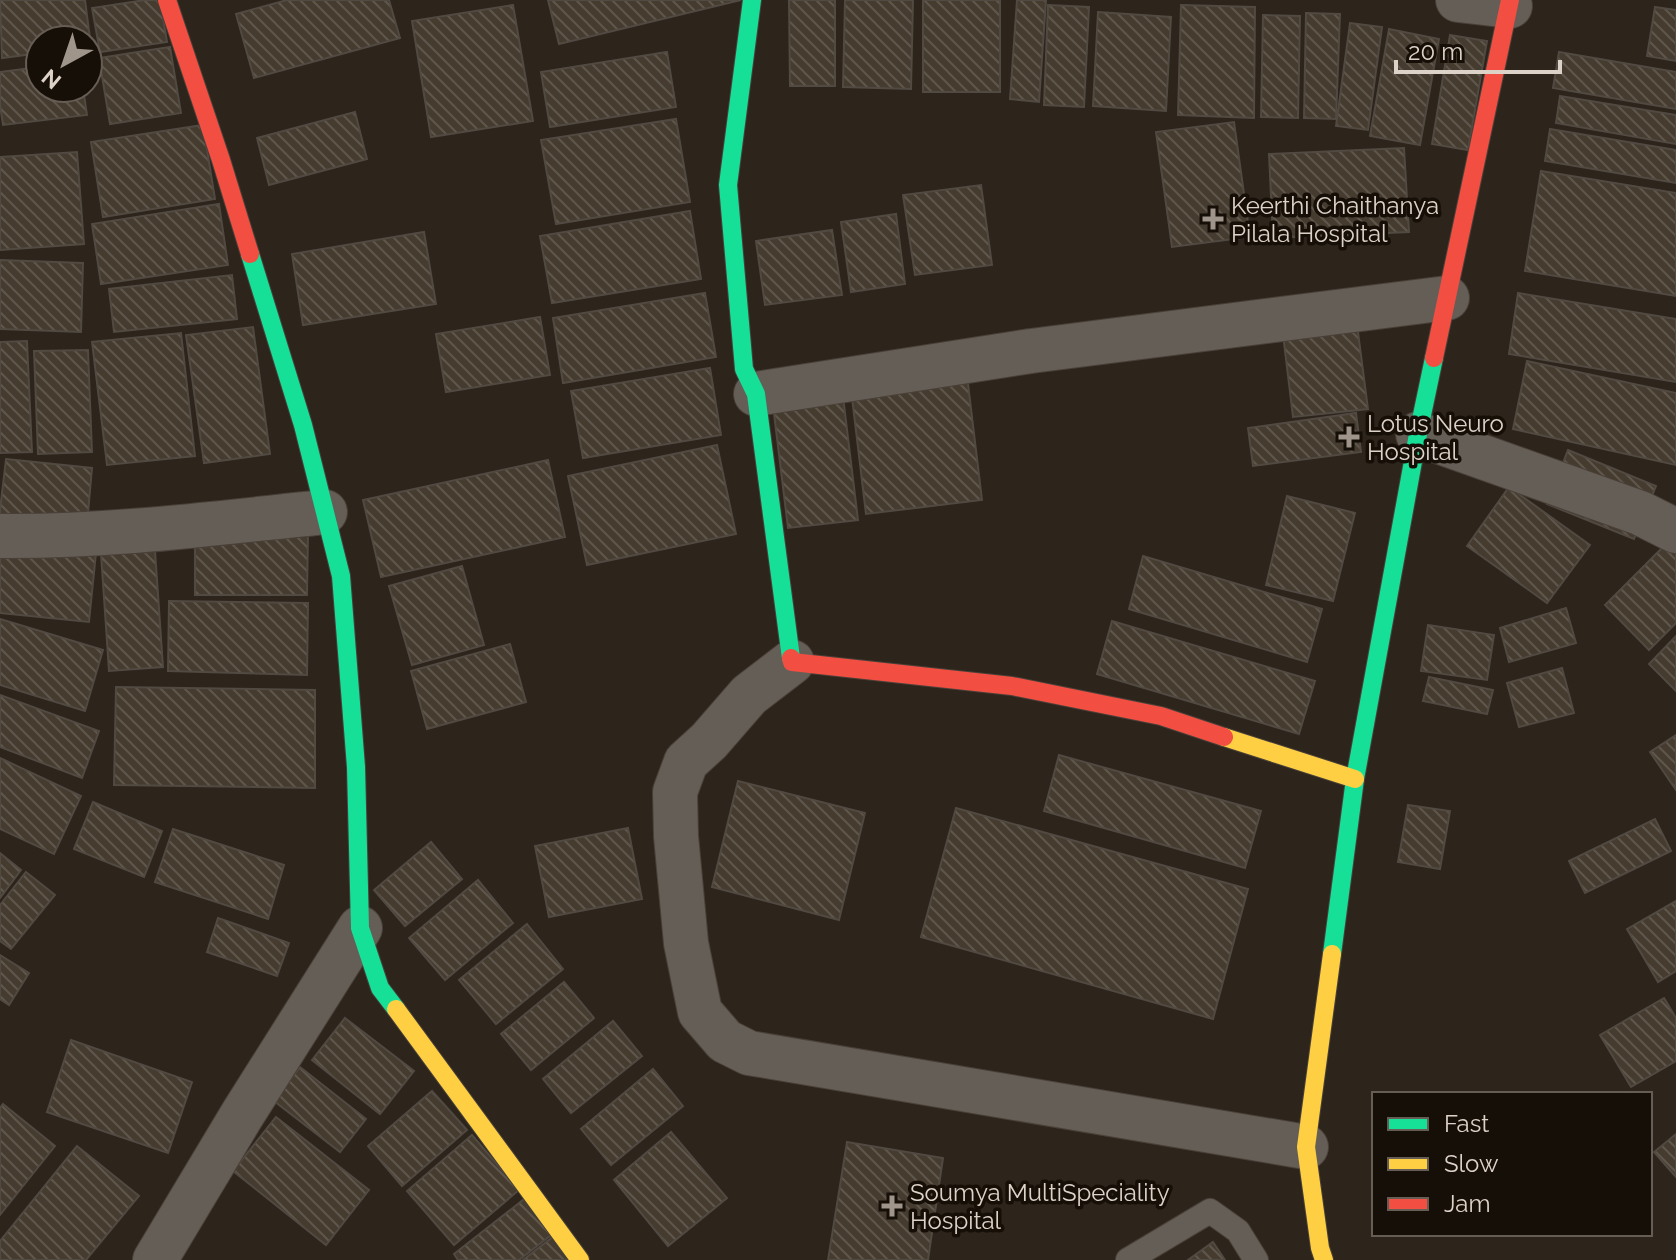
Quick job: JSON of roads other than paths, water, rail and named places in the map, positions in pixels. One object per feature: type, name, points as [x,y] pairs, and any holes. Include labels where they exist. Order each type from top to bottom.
[{"type":"street","points":[[167,0],[231,190],[303,425],[341,576],[356,767],[360,928],[380,988],[580,1260]]},
{"type":"street","points":[[752,0],[728,185],[744,369],[756,394],[792,662]]},
{"type":"street","points":[[1324,1260],[1306,1147],[1355,779],[1418,434],[1510,3],[1458,0]]},
{"type":"street","points":[[756,394],[1031,351],[1447,298]]},
{"type":"street","points":[[1418,434],[1640,513],[1676,531]]},
{"type":"street","points":[[0,536],[152,530],[325,512]]},
{"type":"street","points":[[1306,1147],[749,1053],[725,1041],[700,1012],[686,943],[675,792],[686,762],[749,695],[792,662],[1012,686],[1161,716],[1355,779]]},
{"type":"street","points":[[155,1260],[360,928]]},
{"type":"lane","points":[[1128,1260],[1210,1211],[1238,1231],[1256,1260]]},
{"type":"place","name":"Keerthi Chaithanya Pilala Hospital","points":[[1213,219]]},
{"type":"place","name":"Lotus Neuro Hospital","points":[[1349,437]]},
{"type":"place","name":"Soumya MultiSpeciality Hospital","points":[[892,1206]]}]
